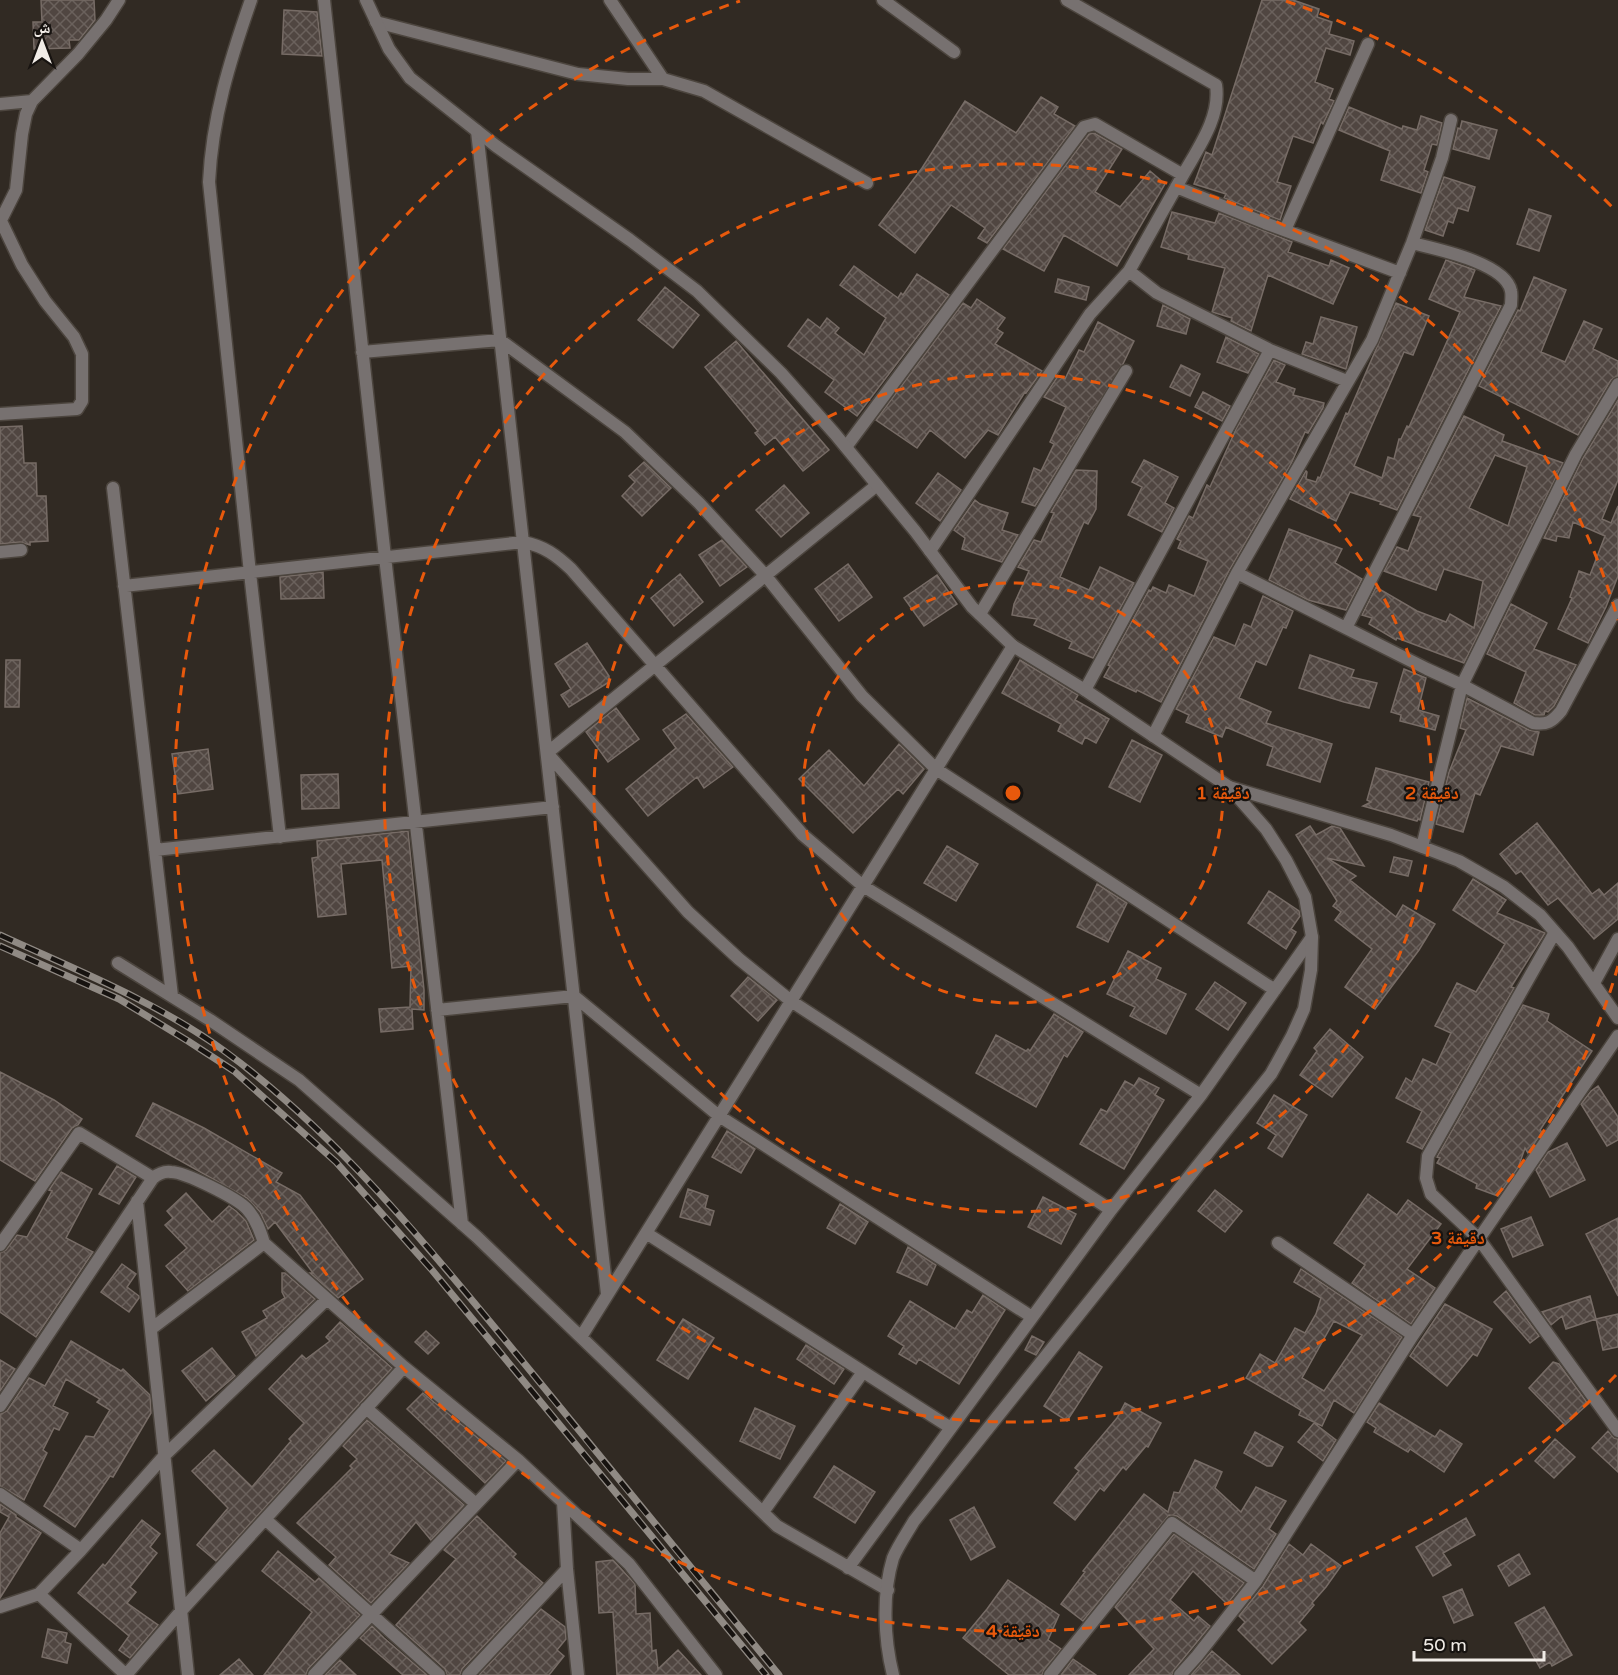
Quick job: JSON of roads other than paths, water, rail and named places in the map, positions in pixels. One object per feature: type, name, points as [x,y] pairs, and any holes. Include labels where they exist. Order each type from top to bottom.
[{"type":"street","points":[[0,414],[77,409],[82,401],[82,354],[74,336],[45,301],[22,265],[0,222],[15,190],[22,134],[26,114],[32,101],[78,54],[119,0]]},
{"type":"street","points":[[251,0],[230,58],[211,149],[209,182],[280,837]]},
{"type":"street","points":[[324,0],[462,1224]]},
{"type":"street","points":[[366,0],[389,49],[410,78],[477,131],[630,240],[697,291],[781,373],[846,447],[972,607],[1013,646],[1084,690],[1229,787],[1266,829],[1286,860],[1305,897],[1312,937],[1311,970],[1304,1009],[1271,1074],[914,1521],[894,1558],[885,1608],[887,1653],[893,1675]]},
{"type":"street","points":[[610,0],[663,79]]},
{"type":"street","points":[[883,0],[954,52]]},
{"type":"street","points":[[930,551],[1090,314],[1129,271],[1206,135],[1218,99],[1216,85],[1067,0]]},
{"type":"street","points":[[376,22],[578,74],[628,79],[663,79],[704,91],[867,183]]},
{"type":"street","points":[[1285,230],[1368,44]]},
{"type":"street","points":[[0,104],[32,101]]},
{"type":"street","points":[[1153,736],[1238,573],[1372,340],[1412,243],[1442,158],[1452,120]]},
{"type":"street","points":[[846,447],[1084,127],[1095,124],[1183,175]]},
{"type":"street","points":[[477,131],[607,1294]]},
{"type":"street","points":[[1176,187],[1400,273]]},
{"type":"street","points":[[1346,628],[1511,305],[1511,290],[1503,276],[1460,254],[1412,243]]},
{"type":"street","points":[[1129,271],[1157,294],[1270,350],[1347,381]]},
{"type":"street","points":[[362,352],[500,340],[625,432],[699,503],[765,576],[862,696],[936,769],[1275,990]]},
{"type":"street","points":[[1084,690],[1270,350]]},
{"type":"street","points":[[980,614],[1126,371]]},
{"type":"street","points":[[1422,847],[1462,685],[1576,454],[1618,384]]},
{"type":"street","points":[[547,753],[877,485]]},
{"type":"street","points":[[113,488],[172,996]]},
{"type":"street","points":[[124,586],[523,542],[540,546],[554,553],[571,569],[802,835],[863,886],[1201,1095]]},
{"type":"street","points":[[0,552],[21,550]]},
{"type":"street","points":[[1238,573],[1533,723],[1545,725],[1561,711],[1618,605]]},
{"type":"street","points":[[581,1336],[1013,646]]},
{"type":"street","points":[[547,753],[688,912],[739,959],[791,1001],[1111,1210]]},
{"type":"street","points":[[1229,787],[1391,835],[1460,861],[1504,887],[1540,915],[1555,932],[1618,1018]]},
{"type":"street","points":[[155,850],[552,807]]},
{"type":"street","points":[[1555,932],[1428,1156],[1426,1178],[1431,1194],[1479,1239],[1618,1431]]},
{"type":"street","points":[[848,1568],[1111,1210],[1201,1095],[1312,937]]},
{"type":"street","points":[[1594,983],[1618,939]]},
{"type":"street","points":[[118,963],[299,1080],[462,1224],[777,1526],[888,1590]]},
{"type":"street","points":[[438,1010],[574,996],[719,1116],[1032,1317]]},
{"type":"street","points":[[1180,1675],[1256,1581],[1413,1335],[1618,1036]]},
{"type":"street","points":[[0,1245],[79,1133],[153,1178]]},
{"type":"street","points":[[0,1406],[153,1178],[169,1171],[180,1174],[226,1195],[246,1208],[257,1222],[264,1243],[326,1300],[518,1460],[563,1502],[629,1564],[716,1675]]},
{"type":"street","points":[[137,1201],[188,1675]]},
{"type":"street","points":[[646,1233],[951,1428]]},
{"type":"street","points":[[151,1329],[264,1243]]},
{"type":"street","points":[[1278,1243],[1413,1335]]},
{"type":"street","points":[[0,1607],[39,1594],[165,1455],[326,1300]]},
{"type":"street","points":[[39,1594],[126,1675],[182,1610],[404,1367]]},
{"type":"street","points":[[763,1512],[863,1372]]},
{"type":"street","points":[[366,1408],[476,1504]]},
{"type":"street","points":[[314,1675],[518,1460]]},
{"type":"street","points":[[0,1494],[81,1550]]},
{"type":"street","points":[[563,1502],[567,1569],[578,1675]]},
{"type":"street","points":[[265,1519],[439,1675]]},
{"type":"street","points":[[1050,1675],[1172,1523],[1256,1581]]},
{"type":"street","points":[[468,1675],[567,1569]]},
{"type":"railway","points":[[0,935],[143,1001],[197,1032],[265,1082],[305,1118],[380,1194],[452,1275],[779,1675]]},
{"type":"railway","points":[[0,946],[119,999],[188,1041],[234,1071],[336,1162],[432,1270],[766,1675]]}]
